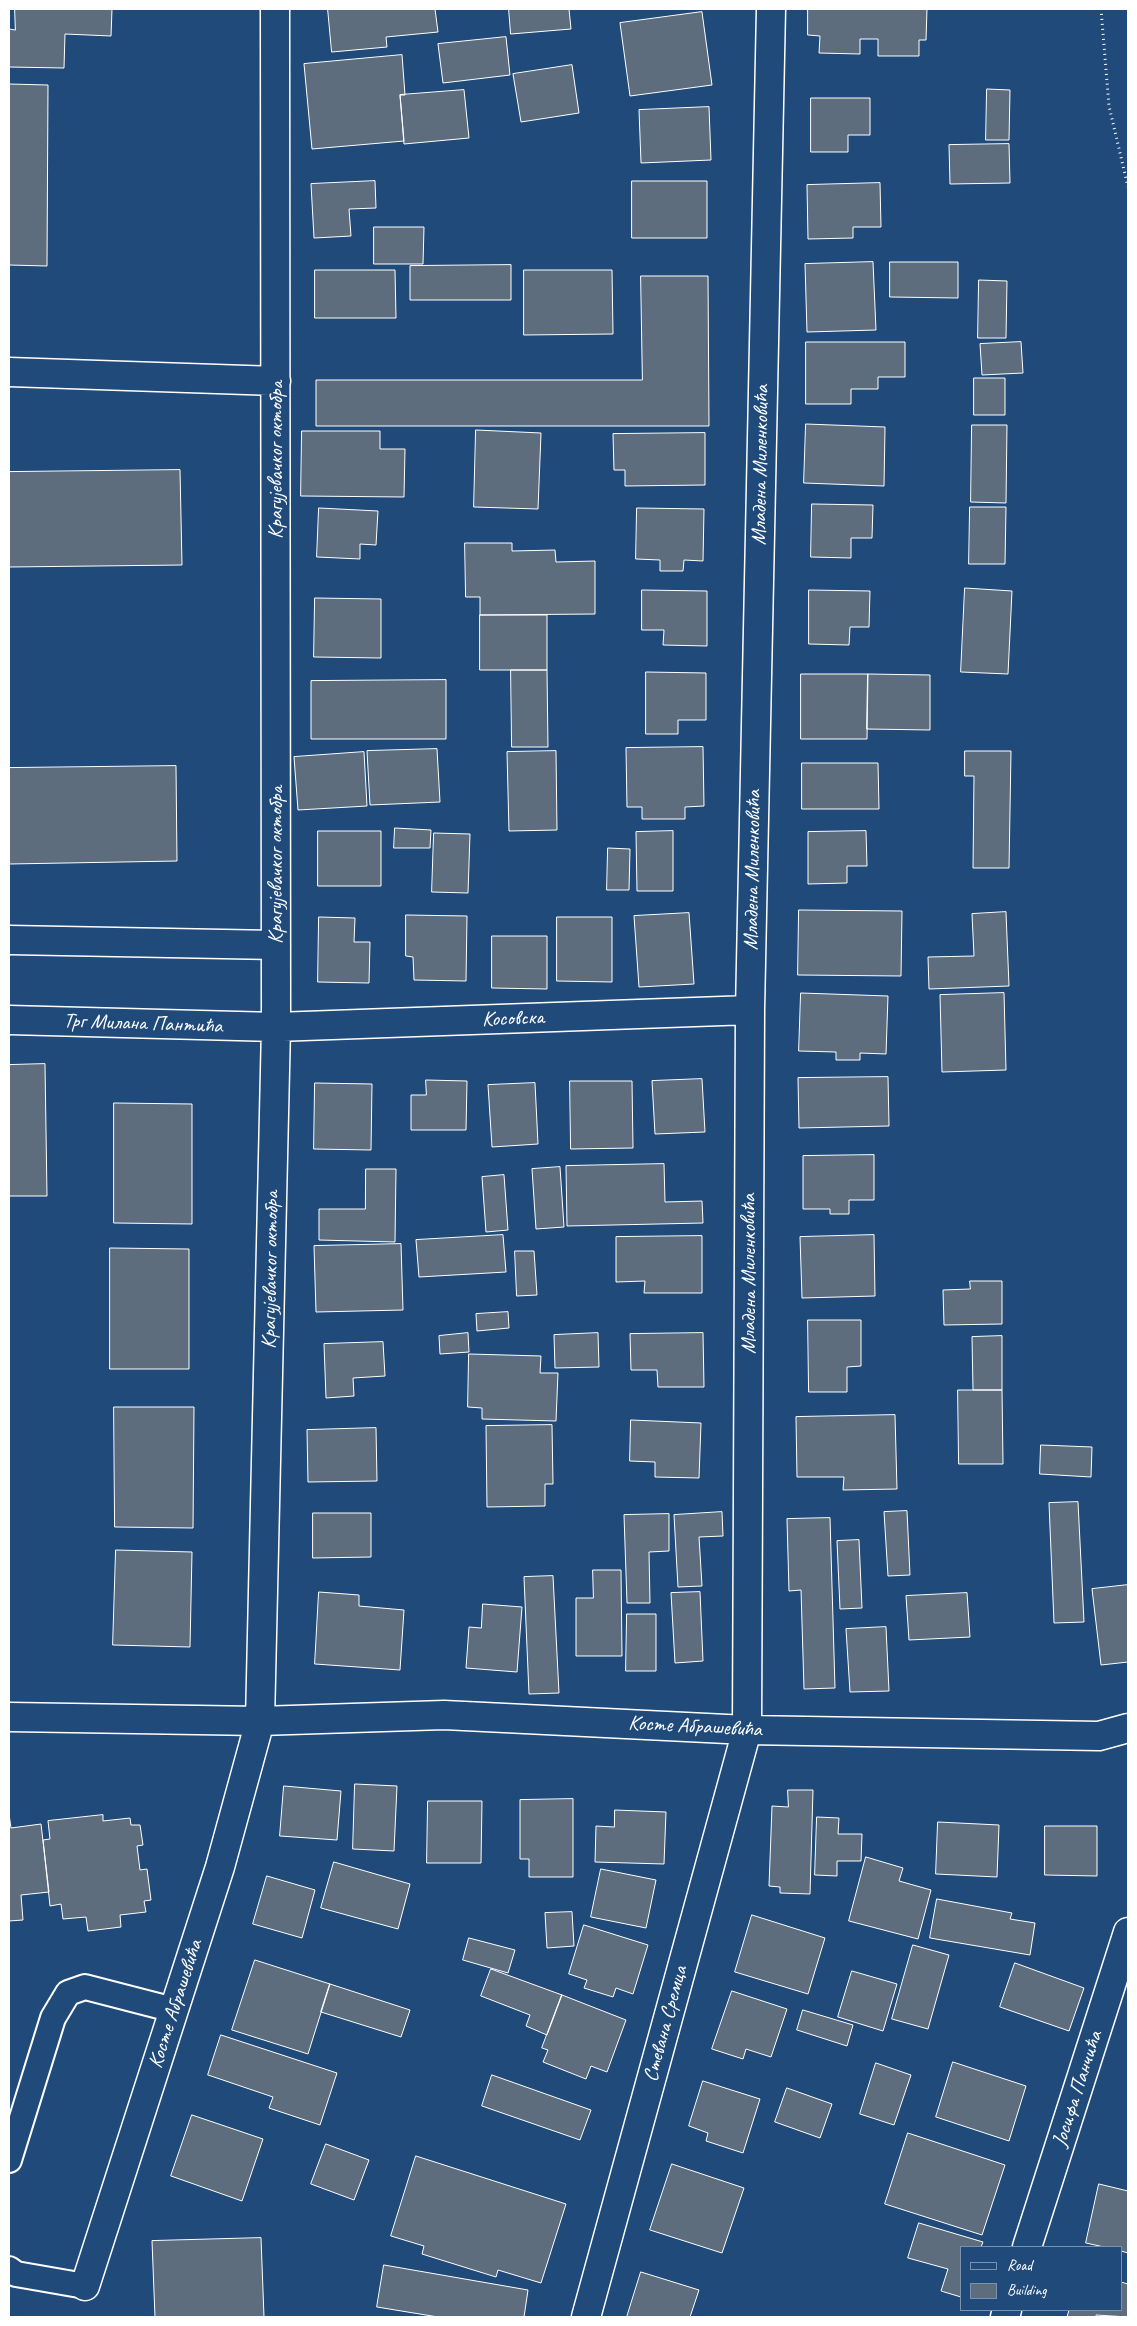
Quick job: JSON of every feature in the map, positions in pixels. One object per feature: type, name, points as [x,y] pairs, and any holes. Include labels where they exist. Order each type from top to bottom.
[{"type":"street","name":"Крагујевачког октобра","points":[[260,1722],[276,1027],[275,9]]},
{"type":"street","name":"Младена Миленковића","points":[[747,1730],[750,1010],[772,9]]},
{"type":"street","points":[[9,372],[276,381]]},
{"type":"street","points":[[9,940],[276,945]]},
{"type":"street","name":"Косовска","points":[[276,1027],[750,1010]]},
{"type":"street","name":"Трг Милана Пантића","points":[[9,1020],[276,1027]]},
{"type":"street","name":"Косте Абрашевића","points":[[9,1717],[260,1722],[444,1715],[747,1730],[1099,1736],[1128,1728]]},
{"type":"street","name":"Косте Абрашевића","points":[[85,2286],[220,1867],[260,1722]]},
{"type":"street","name":"Стевана Сремца","points":[[586,2317],[747,1730]]},
{"type":"street","name":"Јосифа Панчића","points":[[1027,2246],[1128,1935]]},
{"type":"lane","points":[[9,2160],[53,2018],[68,1993],[85,1988],[174,2010]]},
{"type":"lane","points":[[9,2269],[16,2274],[85,2286]]},
{"type":"path","points":[[1101,9],[1109,106],[1128,187]]},
{"type":"building","points":[[15,9],[112,9],[111,36],[65,34],[64,68],[9,67],[9,29],[15,30]]},
{"type":"building","points":[[328,9],[435,9],[438,32],[386,37],[387,47],[332,52]]},
{"type":"building","points":[[509,9],[569,9],[571,29],[511,34]]},
{"type":"building","points":[[808,9],[927,9],[926,40],[919,40],[919,56],[878,56],[878,39],[860,39],[860,54],[819,53],[820,36],[808,35]]},
{"type":"building","points":[[702,12],[712,85],[630,96],[620,23]]},
{"type":"building","points":[[506,37],[510,75],[443,83],[438,44]]},
{"type":"building","points":[[402,55],[405,95],[400,95],[404,141],[312,149],[304,64]]},
{"type":"building","points":[[572,65],[579,113],[521,122],[513,74]]},
{"type":"building","points":[[9,84],[48,85],[47,266],[9,265]]},
{"type":"building","points":[[987,89],[1010,90],[1009,140],[986,140]]},
{"type":"building","points":[[464,90],[469,138],[404,144],[400,95]]},
{"type":"building","points":[[811,98],[870,98],[870,135],[848,135],[848,152],[811,152]]},
{"type":"building","points":[[709,107],[711,160],[641,163],[639,110]]},
{"type":"building","points":[[1009,144],[1010,183],[950,184],[949,145]]},
{"type":"building","points":[[375,181],[376,208],[349,209],[351,236],[314,238],[311,184]]},
{"type":"building","points":[[632,181],[707,181],[707,238],[632,238]]},
{"type":"building","points":[[880,183],[881,227],[853,227],[853,238],[808,239],[807,185]]},
{"type":"building","points":[[374,227],[424,227],[423,264],[374,264]]},
{"type":"building","points":[[873,262],[876,330],[807,332],[805,264]]},
{"type":"building","points":[[890,262],[958,262],[958,298],[890,297]]},
{"type":"building","points":[[511,265],[511,300],[410,300],[410,266]]},
{"type":"building","points":[[315,270],[395,270],[396,318],[315,318]]},
{"type":"building","points":[[524,270],[612,270],[613,334],[524,335]]},
{"type":"building","points":[[641,276],[708,276],[709,426],[316,426],[316,380],[642,380]]},
{"type":"building","points":[[979,280],[1007,281],[1006,338],[978,338]]},
{"type":"building","points":[[806,342],[905,342],[905,377],[878,377],[878,389],[851,389],[851,404],[806,404]]},
{"type":"building","points":[[1021,342],[1023,373],[982,375],[980,344]]},
{"type":"building","points":[[974,378],[1005,378],[1005,415],[974,415]]},
{"type":"building","points":[[806,424],[885,427],[884,486],[804,483]]},
{"type":"building","points":[[972,425],[1007,425],[1006,503],[971,502]]},
{"type":"building","points":[[476,430],[541,433],[538,509],[474,507]]},
{"type":"building","points":[[302,431],[380,431],[380,449],[405,449],[404,497],[301,496]]},
{"type":"building","points":[[705,433],[705,485],[625,486],[625,470],[614,470],[613,434]]},
{"type":"building","points":[[180,470],[182,565],[9,567],[9,472]]},
{"type":"building","points":[[812,504],[873,505],[872,538],[851,538],[851,558],[811,557]]},
{"type":"building","points":[[970,507],[1006,507],[1005,564],[969,564]]},
{"type":"building","points":[[319,508],[378,511],[376,545],[360,544],[360,559],[317,557]]},
{"type":"building","points":[[637,508],[704,509],[703,561],[684,560],[683,571],[660,571],[660,560],[636,559]]},
{"type":"building","points":[[465,543],[512,543],[512,551],[555,550],[556,562],[595,561],[595,614],[480,615],[480,597],[466,597]]},
{"type":"building","points":[[965,588],[1012,591],[1008,674],[961,672]]},
{"type":"building","points":[[642,590],[707,591],[707,646],[663,645],[664,630],[642,630]]},
{"type":"building","points":[[809,590],[870,591],[869,627],[850,627],[849,645],[809,644]]},
{"type":"building","points":[[315,598],[381,599],[381,658],[314,657]]},
{"type":"building","points":[[480,615],[547,615],[547,670],[480,670]]},
{"type":"building","points":[[511,670],[547,670],[548,747],[512,747]]},
{"type":"building","points":[[646,672],[706,673],[706,720],[678,720],[678,734],[646,734]]},
{"type":"building","points":[[801,674],[868,674],[867,739],[801,739]]},
{"type":"building","points":[[868,674],[930,675],[930,730],[867,729]]},
{"type":"building","points":[[446,680],[446,739],[311,739],[311,681]]},
{"type":"building","points":[[703,747],[704,806],[685,807],[685,819],[642,819],[642,807],[627,807],[626,748]]},
{"type":"building","points":[[437,749],[440,802],[370,805],[367,751]]},
{"type":"building","points":[[556,751],[557,830],[509,831],[507,752]]},
{"type":"building","points":[[965,751],[1011,751],[1009,868],[973,868],[974,776],[965,776]]},
{"type":"building","points":[[364,752],[367,806],[298,810],[294,757]]},
{"type":"building","points":[[802,763],[878,763],[879,809],[802,809]]},
{"type":"building","points":[[176,766],[177,861],[9,864],[9,768]]},
{"type":"building","points":[[395,828],[431,830],[430,848],[394,848]]},
{"type":"building","points":[[318,831],[381,831],[381,886],[318,886]]},
{"type":"building","points":[[673,831],[673,891],[637,891],[636,832]]},
{"type":"building","points":[[866,831],[867,866],[847,866],[847,883],[808,884],[808,832]]},
{"type":"building","points":[[434,833],[470,834],[468,893],[432,892]]},
{"type":"building","points":[[608,848],[630,849],[629,890],[607,890]]},
{"type":"building","points":[[799,910],[902,911],[901,976],[798,975]]},
{"type":"building","points":[[1006,912],[1009,986],[929,989],[928,957],[974,956],[972,914]]},
{"type":"building","points":[[689,913],[694,984],[639,987],[634,916]]},
{"type":"building","points":[[406,915],[467,916],[466,981],[414,980],[413,957],[406,956]]},
{"type":"building","points":[[319,917],[355,918],[354,942],[370,942],[369,983],[318,982]]},
{"type":"building","points":[[557,917],[612,917],[612,982],[557,981]]},
{"type":"building","points":[[492,936],[547,936],[547,989],[492,988]]},
{"type":"building","points":[[801,993],[888,996],[886,1054],[860,1053],[860,1060],[836,1060],[836,1052],[799,1051]]},
{"type":"building","points":[[1004,993],[1006,1070],[942,1072],[940,995]]},
{"type":"building","points":[[45,1064],[47,1196],[9,1196],[9,1065]]},
{"type":"building","points":[[888,1077],[889,1126],[799,1128],[798,1078]]},
{"type":"building","points":[[702,1079],[705,1132],[655,1134],[652,1081]]},
{"type":"building","points":[[426,1080],[467,1081],[466,1130],[411,1130],[411,1095],[426,1095]]},
{"type":"building","points":[[570,1081],[632,1081],[633,1148],[571,1149]]},
{"type":"building","points":[[315,1083],[372,1084],[371,1150],[314,1149]]},
{"type":"building","points":[[535,1083],[538,1144],[492,1147],[488,1085]]},
{"type":"building","points":[[114,1103],[192,1104],[192,1224],[114,1223]]},
{"type":"building","points":[[874,1155],[874,1200],[849,1200],[849,1214],[830,1214],[830,1209],[803,1209],[803,1156]]},
{"type":"building","points":[[664,1164],[665,1202],[702,1201],[703,1223],[567,1226],[566,1166]]},
{"type":"building","points":[[560,1167],[564,1227],[536,1229],[532,1169]]},
{"type":"building","points":[[366,1169],[396,1169],[395,1242],[319,1240],[319,1209],[365,1209]]},
{"type":"building","points":[[504,1175],[508,1230],[486,1232],[482,1177]]},
{"type":"building","points":[[503,1235],[506,1272],[419,1277],[416,1240]]},
{"type":"building","points":[[874,1235],[875,1296],[802,1298],[800,1237]]},
{"type":"building","points":[[702,1236],[702,1293],[644,1293],[645,1281],[616,1282],[616,1237]]},
{"type":"building","points":[[401,1244],[403,1310],[316,1312],[314,1246]]},
{"type":"building","points":[[110,1248],[189,1249],[189,1369],[110,1369]]},
{"type":"building","points":[[515,1251],[534,1251],[537,1295],[517,1296]]},
{"type":"building","points":[[970,1281],[1002,1281],[1002,1324],[944,1325],[943,1290],[970,1289]]},
{"type":"building","points":[[508,1312],[509,1328],[477,1331],[476,1314]]},
{"type":"building","points":[[808,1320],[861,1320],[861,1366],[847,1367],[847,1392],[809,1392]]},
{"type":"building","points":[[468,1333],[469,1352],[440,1354],[439,1336]]},
{"type":"building","points":[[598,1333],[599,1367],[555,1368],[554,1335]]},
{"type":"building","points":[[703,1333],[704,1387],[658,1387],[657,1370],[631,1370],[630,1334]]},
{"type":"building","points":[[1002,1336],[1002,1390],[973,1390],[972,1337]]},
{"type":"building","points":[[383,1342],[385,1376],[353,1378],[354,1396],[326,1398],[324,1344]]},
{"type":"building","points":[[469,1354],[541,1356],[540,1373],[558,1373],[556,1421],[482,1419],[482,1408],[468,1407]]},
{"type":"building","points":[[958,1390],[1002,1390],[1003,1464],[959,1464]]},
{"type":"building","points":[[114,1407],[194,1407],[193,1528],[115,1527]]},
{"type":"building","points":[[895,1415],[897,1489],[843,1490],[844,1477],[797,1477],[796,1417]]},
{"type":"building","points":[[631,1420],[701,1423],[699,1478],[655,1477],[655,1462],[630,1461]]},
{"type":"building","points":[[552,1425],[553,1484],[545,1484],[545,1506],[487,1507],[486,1426]]},
{"type":"building","points":[[376,1428],[377,1481],[308,1482],[307,1430]]},
{"type":"building","points":[[1041,1445],[1092,1447],[1091,1477],[1040,1474]]},
{"type":"building","points":[[1078,1502],[1084,1622],[1054,1623],[1049,1503]]},
{"type":"building","points":[[907,1511],[910,1575],[888,1576],[884,1512]]},
{"type":"building","points":[[722,1512],[723,1536],[699,1537],[702,1586],[678,1587],[674,1515]]},
{"type":"building","points":[[313,1513],[371,1513],[371,1557],[313,1558]]},
{"type":"building","points":[[669,1514],[669,1551],[649,1552],[650,1603],[627,1603],[624,1515]]},
{"type":"building","points":[[830,1518],[835,1688],[804,1689],[801,1590],[789,1591],[787,1519]]},
{"type":"building","points":[[859,1540],[862,1608],[840,1609],[837,1541]]},
{"type":"building","points":[[116,1550],[192,1552],[190,1647],[113,1645]]},
{"type":"building","points":[[593,1570],[621,1570],[622,1656],[576,1656],[576,1598],[593,1598]]},
{"type":"building","points":[[553,1576],[559,1693],[529,1694],[524,1577]]},
{"type":"building","points":[[1128,1585],[1128,1662],[1101,1665],[1092,1589]]},
{"type":"building","points":[[319,1592],[359,1595],[359,1606],[404,1610],[400,1670],[315,1664]]},
{"type":"building","points":[[700,1592],[703,1661],[675,1663],[671,1593]]},
{"type":"building","points":[[967,1593],[970,1637],[909,1640],[906,1596]]},
{"type":"building","points":[[483,1604],[522,1607],[517,1672],[466,1668],[469,1627],[481,1628]]},
{"type":"building","points":[[627,1614],[656,1614],[656,1671],[626,1671]]},
{"type":"building","points":[[886,1627],[889,1691],[850,1692],[846,1629]]},
{"type":"building","points":[[355,1784],[397,1786],[394,1851],[353,1849]]},
{"type":"building","points":[[284,1786],[341,1791],[337,1840],[280,1836]]},
{"type":"building","points":[[788,1790],[813,1790],[810,1894],[780,1893],[780,1887],[769,1886],[772,1806],[788,1807]]},
{"type":"building","points":[[573,1799],[573,1877],[529,1877],[529,1859],[520,1859],[520,1800]]},
{"type":"building","points":[[428,1801],[482,1801],[481,1863],[427,1863]]},
{"type":"building","points":[[615,1810],[666,1812],[664,1864],[595,1862],[596,1826],[614,1827]]},
{"type":"building","points":[[9,1814],[11,1828],[41,1824],[49,1892],[21,1895],[23,1920],[9,1921]]},
{"type":"building","points":[[103,1815],[103,1821],[130,1818],[131,1825],[140,1825],[143,1845],[137,1846],[140,1870],[147,1869],[151,1900],[144,1901],[146,1912],[120,1915],[121,1927],[88,1931],[86,1917],[63,1919],[61,1904],[50,1906],[43,1840],[50,1839],[48,1821]]},
{"type":"building","points":[[817,1817],[839,1818],[838,1834],[862,1834],[861,1861],[837,1861],[837,1876],[815,1875]]},
{"type":"building","points":[[938,1822],[999,1825],[997,1877],[936,1874]]},
{"type":"building","points":[[1045,1826],[1097,1826],[1097,1876],[1045,1875]]},
{"type":"building","points":[[866,1857],[903,1868],[899,1881],[931,1890],[918,1939],[849,1921]]},
{"type":"building","points":[[334,1862],[410,1884],[398,1929],[321,1908]]},
{"type":"building","points":[[601,1869],[656,1880],[646,1928],[591,1917]]},
{"type":"building","points":[[267,1876],[315,1890],[302,1938],[253,1924]]},
{"type":"building","points":[[937,1899],[1012,1913],[1010,1919],[1035,1923],[1030,1955],[930,1938]]},
{"type":"building","points":[[572,1912],[574,1946],[547,1948],[545,1913]]},
{"type":"building","points":[[752,1915],[825,1938],[808,1994],[735,1972]]},
{"type":"building","points":[[584,1925],[648,1945],[633,1994],[616,1988],[613,1997],[584,1988],[587,1980],[569,1974]]},
{"type":"building","points":[[469,1938],[515,1950],[508,1973],[463,1960]]},
{"type":"building","points":[[913,1945],[949,1955],[928,2029],[892,2019]]},
{"type":"building","points":[[255,1960],[330,1984],[308,2054],[232,2030]]},
{"type":"building","points":[[1015,1963],[1084,1988],[1069,2031],[1000,2007]]},
{"type":"building","points":[[491,1969],[562,1995],[547,2035],[526,2026],[530,2015],[481,1996]]},
{"type":"building","points":[[852,1971],[897,1984],[883,2031],[838,2017]]},
{"type":"building","points":[[330,1984],[410,2010],[401,2037],[321,2012]]},
{"type":"building","points":[[732,1991],[787,2009],[771,2057],[746,2049],[743,2059],[712,2049]]},
{"type":"building","points":[[562,1995],[626,2020],[607,2072],[591,2066],[586,2079],[543,2062],[548,2050],[542,2048]]},
{"type":"building","points":[[803,2010],[853,2025],[847,2046],[797,2030]]},
{"type":"building","points":[[221,2035],[337,2073],[320,2125],[269,2108],[273,2097],[208,2075]]},
{"type":"building","points":[[953,2062],[1026,2086],[1009,2141],[936,2117]]},
{"type":"building","points":[[876,2063],[911,2075],[894,2125],[860,2114]]},
{"type":"building","points":[[492,2075],[591,2110],[580,2140],[482,2106]]},
{"type":"building","points":[[703,2081],[760,2099],[743,2153],[706,2141],[708,2133],[689,2126]]},
{"type":"building","points":[[787,2088],[832,2104],[820,2138],[775,2122]]},
{"type":"building","points":[[192,2115],[263,2139],[242,2201],[171,2176]]},
{"type":"building","points":[[908,2133],[1005,2165],[982,2235],[885,2204]]},
{"type":"building","points":[[326,2144],[369,2160],[354,2200],[311,2184]]},
{"type":"building","points":[[416,2156],[566,2204],[541,2283],[498,2270],[496,2277],[422,2254],[424,2246],[391,2236]]},
{"type":"building","points":[[672,2164],[744,2188],[722,2253],[650,2230]]},
{"type":"building","points":[[1099,2184],[1128,2191],[1128,2253],[1122,2251],[1122,2246],[1100,2246],[1086,2243]]},
{"type":"building","points":[[919,2223],[983,2242],[981,2246],[960,2246],[960,2297],[941,2291],[948,2269],[908,2258]]},
{"type":"building","points":[[261,2238],[264,2317],[155,2317],[152,2241]]},
{"type":"building","points":[[384,2265],[528,2290],[524,2317],[438,2317],[377,2307]]},
{"type":"building","points":[[641,2272],[699,2290],[690,2317],[627,2317]]},
{"type":"building","points":[[1122,2282],[1128,2284],[1128,2317],[1096,2315],[1096,2317],[1067,2317],[1069,2311],[1122,2311]]}]
